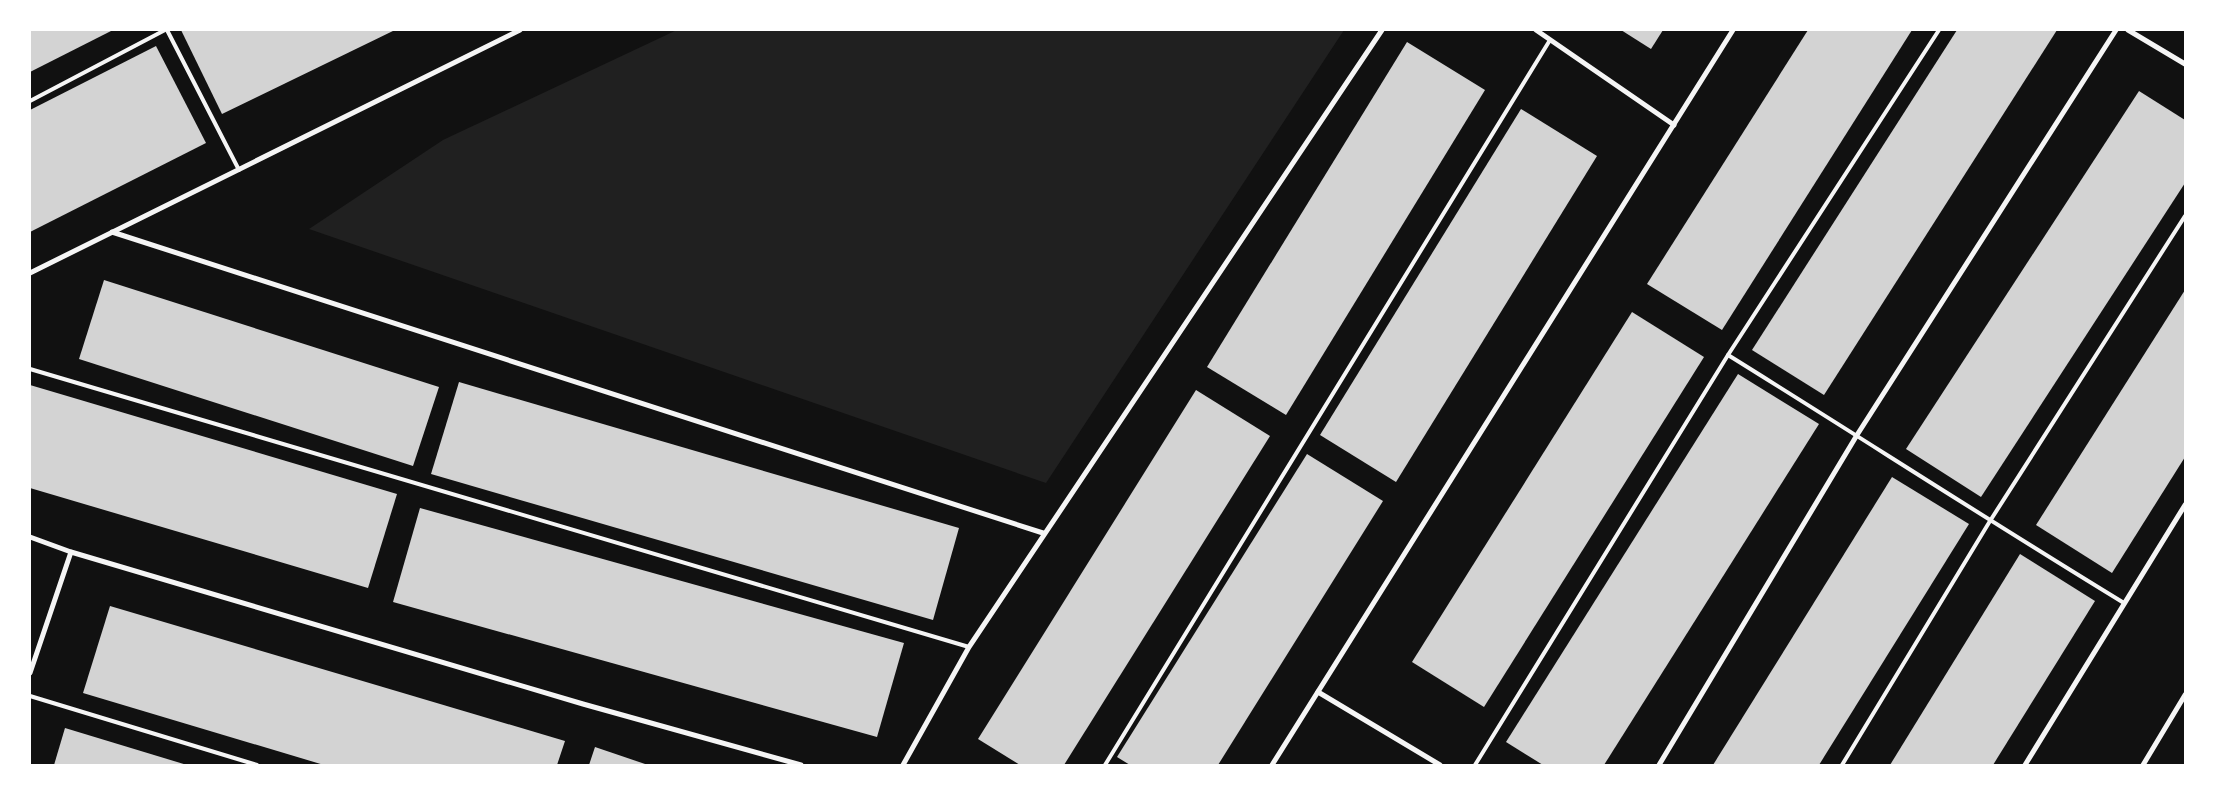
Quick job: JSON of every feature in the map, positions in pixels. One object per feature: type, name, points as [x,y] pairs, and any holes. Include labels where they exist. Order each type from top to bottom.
[{"type":"street","points":[[30,273],[520,30]]},
{"type":"street","points":[[903,765],[969,647],[1043,533],[1382,30]]},
{"type":"street","points":[[1536,30],[1674,125]]},
{"type":"street","points":[[1272,765],[1733,30]]},
{"type":"street","points":[[1659,765],[1857,435],[2116,30]]},
{"type":"street","points":[[2128,30],[2185,64]]},
{"type":"street","points":[[112,232],[1043,533]]},
{"type":"street","points":[[2025,765],[2185,505]]},
{"type":"street","points":[[30,538],[71,552],[583,704],[801,765]]},
{"type":"street","points":[[30,673],[71,552]]},
{"type":"street","points":[[1318,692],[1440,765]]},
{"type":"street","points":[[2143,765],[2185,695]]},
{"type":"lane","points":[[30,101],[166,30],[239,170]]},
{"type":"lane","points":[[1475,765],[1728,355],[1939,30]]},
{"type":"lane","points":[[1105,765],[1550,40]]},
{"type":"lane","points":[[1842,765],[1990,521],[2185,216]]},
{"type":"lane","points":[[1728,355],[1990,521],[2124,603]]},
{"type":"lane","points":[[30,369],[969,647]]},
{"type":"lane","points":[[30,696],[256,765]]},
{"type":"shaded area","points":[[677,30],[1344,30],[1046,483],[309,229],[443,140]]},
{"type":"building","points":[[30,30],[113,30],[30,72]]},
{"type":"building","points":[[181,30],[395,30],[222,114]]},
{"type":"building","points":[[1621,30],[1663,30],[1651,49]]},
{"type":"building","points":[[1808,30],[1912,30],[1722,330],[1647,284]]},
{"type":"building","points":[[1957,30],[2057,30],[1824,395],[1752,350]]},
{"type":"building","points":[[1407,42],[1485,90],[1286,415],[1207,367]]},
{"type":"building","points":[[156,46],[206,143],[30,232],[30,110]]},
{"type":"building","points":[[2139,91],[2185,120],[2185,183],[1981,497],[1906,449]]},
{"type":"building","points":[[1521,109],[1597,156],[1396,482],[1320,435]]},
{"type":"building","points":[[104,280],[439,387],[413,466],[79,359]]},
{"type":"building","points":[[2185,290],[2185,457],[2112,573],[2036,525]]},
{"type":"building","points":[[1632,312],[1704,357],[1484,707],[1412,662]]},
{"type":"building","points":[[1738,374],[1819,424],[1604,765],[1543,765],[1506,742]]},
{"type":"building","points":[[459,382],[959,528],[933,620],[431,474]]},
{"type":"building","points":[[30,385],[397,494],[368,588],[30,488]]},
{"type":"building","points":[[1196,390],[1270,436],[1064,765],[1020,765],[978,739]]},
{"type":"building","points":[[1307,454],[1383,501],[1218,765],[1130,765],[1117,757]]},
{"type":"building","points":[[1892,477],[1969,524],[1819,765],[1713,765]]},
{"type":"building","points":[[420,508],[904,643],[877,737],[393,602]]},
{"type":"building","points":[[2020,554],[2095,601],[1993,765],[1890,765]]},
{"type":"building","points":[[110,606],[565,741],[557,765],[324,765],[83,693]]},
{"type":"building","points":[[65,728],[187,765],[54,765]]},
{"type":"building","points":[[595,747],[648,765],[589,765]]}]
